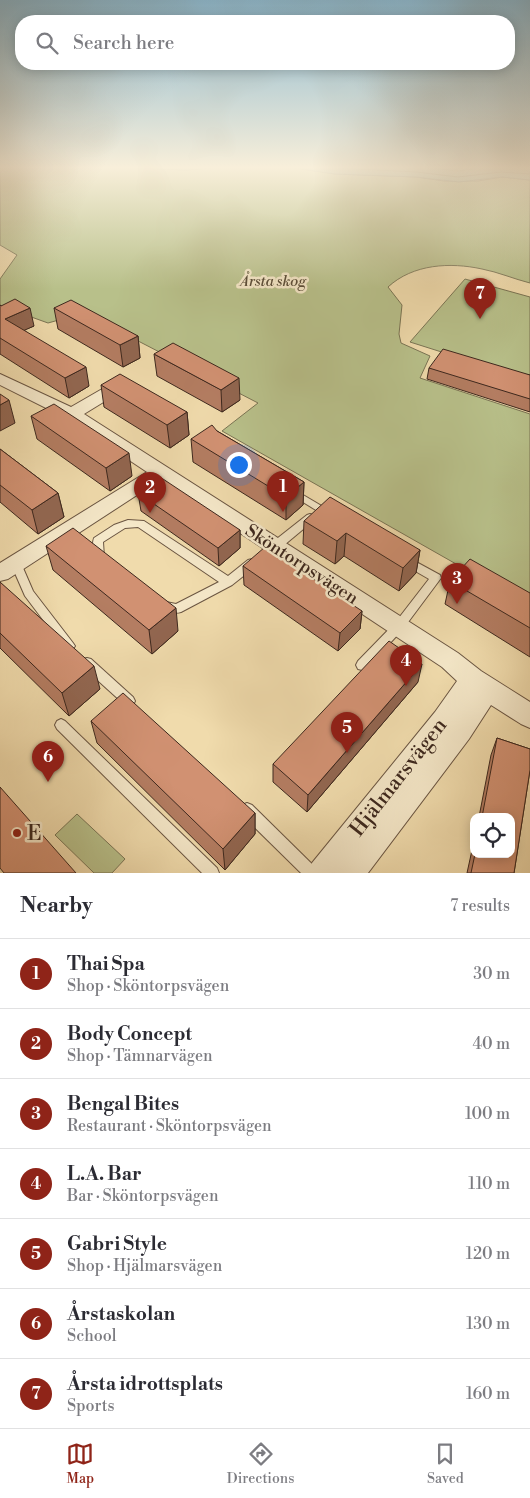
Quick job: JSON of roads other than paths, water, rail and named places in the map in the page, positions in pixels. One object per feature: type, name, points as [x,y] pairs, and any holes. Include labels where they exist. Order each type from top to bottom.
[{"type":"street","name":"Sköntorpsvägen","points":[[0,379],[72,414],[160,472],[268,552],[399,626],[450,660],[480,684],[530,716]]},
{"type":"street","points":[[72,414],[125,382]]},
{"type":"street","points":[[8,569],[160,472]]},
{"type":"street","name":"Hjälmarsvägen","points":[[322,873],[438,728],[480,684]]},
{"type":"street","name":"Hjälmarsvägen","points":[[350,873],[460,731],[480,684]]},
{"type":"lane","points":[[282,486],[340,521]]},
{"type":"lane","points":[[159,602],[167,607],[177,609],[228,582],[310,518]]},
{"type":"lane","points":[[106,562],[98,556],[98,541],[120,525],[130,522],[140,524],[228,582]]},
{"type":"lane","points":[[362,665],[399,626],[436,578],[396,554]]},
{"type":"lane","points":[[8,569],[29,593],[67,644],[139,710]]},
{"type":"lane","points":[[61,725],[212,873]]},
{"type":"lane","points":[[239,802],[311,873]]},
{"type":"place","name":"Årsta idrottsplats","points":[[480,319]]},
{"type":"place","name":"Thai Spa","points":[[283,512]]},
{"type":"place","name":"Body Concept","points":[[150,513]]},
{"type":"place","name":"Bengal Bites","points":[[457,604]]},
{"type":"place","name":"L.A. Bar","points":[[406,686]]},
{"type":"place","name":"Gabri Style","points":[[347,753]]},
{"type":"place","name":"Årstaskolan","points":[[48,782]]},
{"type":"place","name":"E","points":[[17,833]]},
{"type":"park label","name":"Årsta skog","points":[[273,281]]}]
